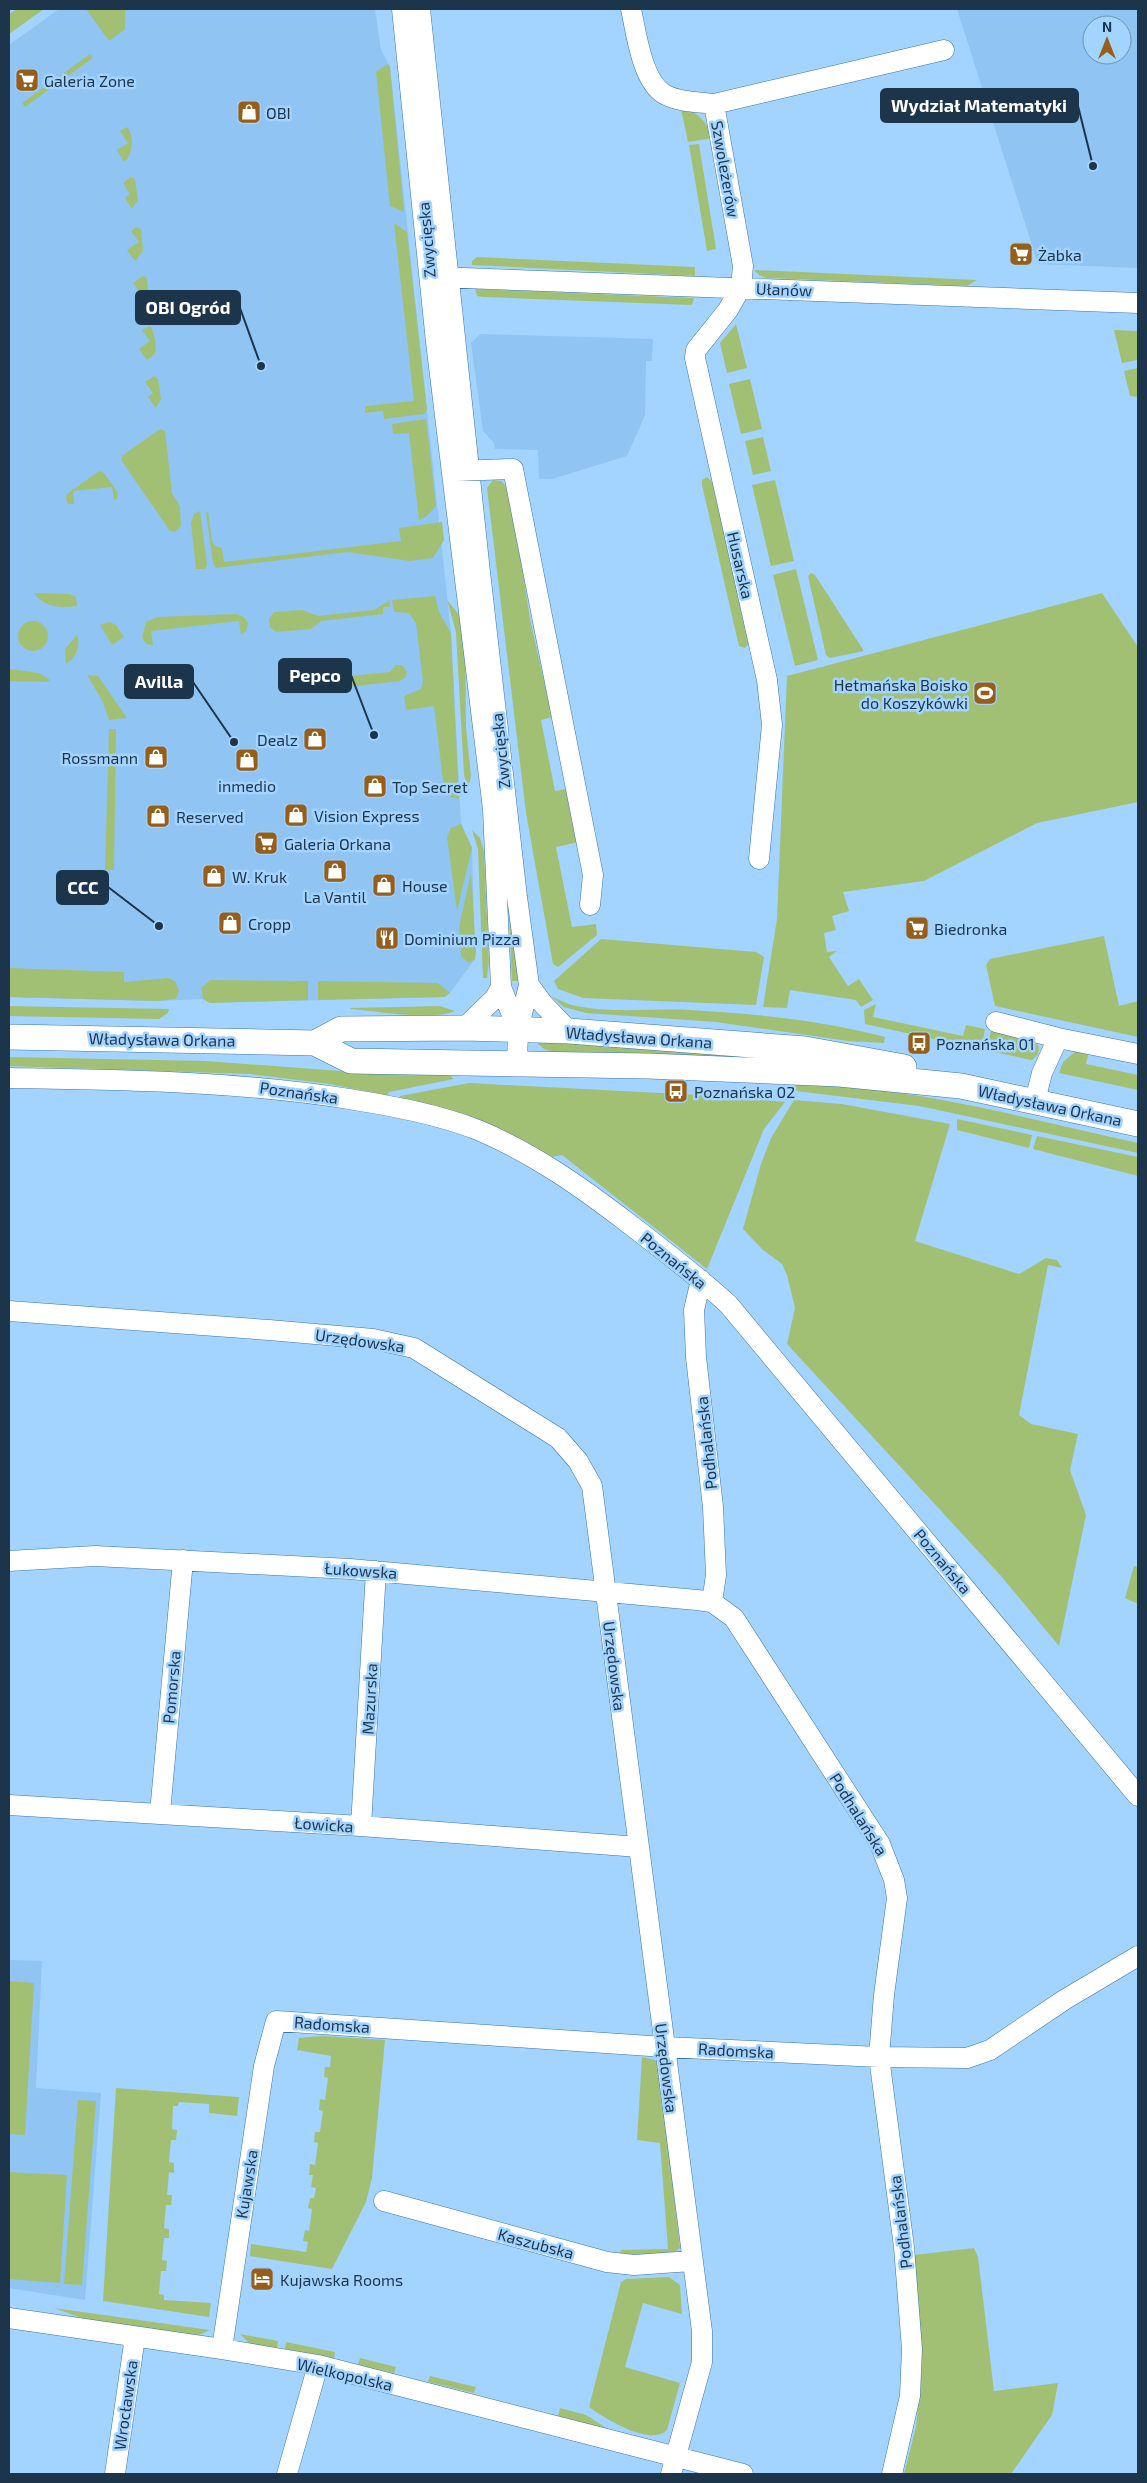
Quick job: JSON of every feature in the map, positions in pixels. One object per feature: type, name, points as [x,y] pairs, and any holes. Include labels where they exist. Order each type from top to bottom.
[{"type":"street","name":"Zwycięska","points":[[402,9],[439,277],[461,471],[493,809],[501,986],[518,1030]]},
{"type":"street","name":"Zwycięska","points":[[420,9],[439,277]]},
{"type":"street","name":"Szwoleżerów","points":[[631,9],[647,73],[656,88],[670,97],[714,104],[743,266],[741,288]]},
{"type":"street","points":[[714,104],[944,50]]},
{"type":"street","name":"Ułanów","points":[[439,277],[1138,303]]},
{"type":"street","name":"Husarska","points":[[741,288],[728,310],[696,350],[695,358],[767,680],[772,725],[759,859]]},
{"type":"street","points":[[461,471],[513,469],[593,875],[590,905]]},
{"type":"street","name":"Zwycięska","points":[[461,471],[529,985],[518,1030],[517,1064]]},
{"type":"street","points":[[529,985],[543,1004],[569,1031]]},
{"type":"street","points":[[464,1028],[494,998],[501,986]]},
{"type":"street","points":[[996,1022],[1058,1038],[1138,1054]]},
{"type":"street","name":"Władysława Orkana","points":[[315,1043],[342,1029],[464,1028],[569,1031],[837,1053],[894,1064],[961,1086]]},
{"type":"street","name":"Władysława Orkana","points":[[9,1037],[315,1043],[351,1061],[804,1072],[961,1086],[1138,1124]]},
{"type":"street","points":[[1035,1101],[1042,1073],[1058,1038]]},
{"type":"street","name":"Poznańska","points":[[9,1078],[172,1081],[260,1087],[382,1104],[434,1116],[477,1130],[508,1144],[558,1172],[701,1280],[728,1304],[1138,1796]]},
{"type":"street","name":"Podhalańska","points":[[701,1280],[694,1310],[696,1357],[713,1507],[716,1575],[712,1602],[734,1618],[743,1630],[880,1844],[889,1863],[897,1898],[884,1995],[880,2057],[904,2247],[912,2349],[910,2396],[892,2474]]},
{"type":"street","name":"Urzędowska","points":[[9,1311],[373,1339],[414,1348],[558,1438],[578,1461],[592,1486],[702,2331],[702,2362],[673,2465]]},
{"type":"street","name":"Łukowska","points":[[9,1561],[95,1556],[376,1571],[712,1602]]},
{"type":"street","name":"Pomorska","points":[[160,1813],[183,1560]]},
{"type":"street","name":"Mazurska","points":[[361,1826],[376,1571]]},
{"type":"street","name":"Łowicka","points":[[9,1806],[160,1813],[361,1826],[639,1847]]},
{"type":"street","name":"Radomska","points":[[276,2020],[665,2047],[880,2057],[966,2058],[990,2050],[1064,2000],[1138,1956]]},
{"type":"street","name":"Kujawska","points":[[222,2349],[264,2066],[276,2020]]},
{"type":"street","name":"Kaszubska","points":[[384,2201],[607,2262],[634,2265],[692,2261]]},
{"type":"street","name":"Wielkopolska","points":[[9,2318],[222,2349],[318,2366],[673,2465],[743,2474]]},
{"type":"street","name":"Wrocławska","points":[[115,2474],[135,2336]]},
{"type":"street","points":[[287,2474],[318,2366]]},
{"type":"shaded area","points":[[59,9],[375,9],[381,50],[390,67],[451,633],[461,823],[472,848],[475,959],[450,993],[444,997],[210,1003],[203,999],[157,1001],[9,997],[9,45]]},
{"type":"shaded area","points":[[957,9],[1138,9],[1138,268],[1038,264]]},
{"type":"shaded area","points":[[480,334],[653,339],[652,361],[646,361],[645,415],[627,456],[552,479],[539,479],[538,450],[495,449],[494,443],[483,431],[471,343]]},
{"type":"shaded area","points":[[9,1960],[42,1961],[36,2088],[101,2093],[85,2300],[9,2288]]},
{"type":"green space","points":[[17,9],[44,9],[9,34],[9,14]]},
{"type":"green space","points":[[86,9],[128,9],[125,11],[125,29],[109,41]]},
{"type":"green space","points":[[90,54],[93,58],[25,107],[22,103]]},
{"type":"green space","points":[[388,64],[390,67],[404,212],[390,206],[376,72]]},
{"type":"green space","points":[[681,109],[697,115],[708,128],[713,138],[688,142]]},
{"type":"green space","points":[[127,127],[130,131],[132,145],[129,155],[124,162],[117,150],[128,143],[120,131]]},
{"type":"green space","points":[[699,144],[716,249],[707,251],[689,145]]},
{"type":"green space","points":[[131,177],[135,179],[138,200],[132,209],[125,198],[130,194],[123,183]]},
{"type":"green space","points":[[394,223],[407,232],[427,410],[424,414],[384,419],[383,411],[365,413],[365,406],[414,401]]},
{"type":"green space","points":[[136,227],[141,229],[143,251],[135,261],[127,250],[139,242],[131,231]]},
{"type":"green space","points":[[477,257],[695,267],[695,276],[472,265],[472,261]]},
{"type":"green space","points":[[754,270],[977,280],[967,286],[767,278],[759,275]]},
{"type":"green space","points":[[143,276],[147,278],[149,300],[143,309],[135,298],[141,294],[133,283]]},
{"type":"green space","points":[[475,289],[694,298],[692,305],[483,297],[477,296]]},
{"type":"green space","points":[[736,324],[747,368],[727,373],[720,343]]},
{"type":"green space","points":[[150,326],[156,348],[154,355],[147,360],[139,349],[150,341],[142,330]]},
{"type":"green space","points":[[1114,330],[1138,331],[1138,360],[1122,363]]},
{"type":"green space","points":[[1138,368],[1138,397],[1130,396],[1124,371]]},
{"type":"green space","points":[[154,376],[158,379],[161,399],[156,408],[148,397],[153,393],[145,382]]},
{"type":"green space","points":[[750,379],[762,429],[741,434],[729,384]]},
{"type":"green space","points":[[426,419],[436,506],[427,516],[419,520],[409,433],[393,434],[392,424]]},
{"type":"green space","points":[[160,429],[165,431],[172,493],[180,507],[181,526],[175,532],[170,531],[121,460],[123,455]]},
{"type":"green space","points":[[763,437],[771,471],[753,475],[745,441]]},
{"type":"green space","points":[[99,471],[104,473],[118,493],[117,499],[114,500],[112,487],[73,491],[74,504],[68,504],[67,494]]},
{"type":"green space","points":[[707,477],[712,482],[749,643],[745,648],[739,646],[702,485],[702,480]]},
{"type":"green space","points":[[493,480],[501,481],[510,490],[530,619],[552,717],[541,720],[555,791],[567,789],[579,842],[556,847],[572,927],[596,924],[597,935],[558,967],[553,964],[526,813],[487,488]]},
{"type":"green space","points":[[775,480],[794,561],[771,566],[752,485]]},
{"type":"green space","points":[[200,511],[207,564],[205,569],[196,569],[191,523],[194,514]]},
{"type":"green space","points":[[208,511],[212,541],[215,546],[222,548],[224,562],[401,541],[399,528],[442,522],[444,540],[433,558],[410,561],[347,552],[216,568],[213,564],[206,513]]},
{"type":"green space","points":[[796,569],[818,660],[795,666],[773,575]]},
{"type":"green space","points":[[811,573],[815,575],[864,651],[830,658],[826,655],[808,576]]},
{"type":"green space","points":[[34,593],[69,594],[76,597],[77,606],[53,606],[43,602]]},
{"type":"green space","points":[[1102,593],[1138,647],[1138,802],[1037,823],[924,881],[843,892],[849,911],[832,916],[836,930],[824,933],[827,952],[837,951],[829,957],[848,986],[859,979],[873,1000],[861,1007],[856,1000],[790,990],[787,1008],[763,1007],[777,919],[787,676]]},
{"type":"green space","points":[[435,596],[439,612],[451,633],[459,799],[449,796],[444,789],[434,706],[406,710],[404,696],[421,689],[423,682],[416,623],[409,613],[394,612],[392,600]]},
{"type":"green space","points":[[390,600],[390,607],[383,607],[383,614],[321,621],[311,629],[276,632],[270,627],[269,619],[274,612],[302,610],[318,616],[374,610]]},
{"type":"green space","points":[[447,600],[460,616],[465,633],[466,727],[471,776],[469,786],[464,775],[456,632]]},
{"type":"green space","points":[[236,614],[244,617],[248,623],[246,631],[241,635],[239,621],[151,631],[153,645],[146,644],[142,637],[146,622],[157,617]]},
{"type":"green space","points":[[33,621],[44,625],[48,636],[44,647],[33,651],[22,647],[18,636],[22,625]]},
{"type":"green space","points":[[110,622],[116,625],[124,637],[112,645],[100,625]]},
{"type":"green space","points":[[77,635],[77,651],[66,664],[65,649]]},
{"type":"green space","points":[[396,665],[402,665],[407,672],[406,677],[400,681],[320,690],[317,669],[325,676],[332,678],[390,672]]},
{"type":"green space","points":[[9,669],[39,673],[50,680],[47,682],[9,681]]},
{"type":"green space","points":[[87,675],[98,676],[127,718],[109,720],[103,702]]},
{"type":"green space","points":[[109,729],[116,729],[114,870],[105,870]]},
{"type":"green space","points":[[461,824],[472,848],[457,911],[447,837],[451,828]]},
{"type":"green space","points":[[472,830],[480,838],[484,852],[489,960],[487,978],[483,978],[478,849]]},
{"type":"green space","points":[[471,873],[476,952],[475,959],[469,963],[461,956],[459,927]]},
{"type":"green space","points":[[510,911],[519,981],[512,981]]},
{"type":"green space","points":[[1104,936],[1119,1006],[1138,1001],[1138,1037],[995,1006],[986,965],[990,959]]},
{"type":"green space","points":[[601,939],[756,952],[764,957],[756,1005],[583,998],[558,989],[554,981]]},
{"type":"green space","points":[[9,968],[124,972],[124,982],[168,978],[175,981],[179,991],[176,999],[157,1001],[9,997]]},
{"type":"green space","points":[[210,980],[308,981],[308,1000],[210,1003],[203,999],[201,988]]},
{"type":"green space","points":[[318,981],[438,983],[450,993],[444,997],[318,1000]]},
{"type":"green space","points":[[551,996],[569,1004],[586,1008],[690,1010],[764,1016],[836,1026],[885,1037],[884,1043],[848,1041],[716,1022],[586,1013],[564,1007]]},
{"type":"green space","points":[[876,1004],[873,1017],[963,1036],[966,1025],[985,1029],[982,1046],[979,1049],[865,1024],[864,1010]]},
{"type":"green space","points":[[9,1006],[169,1009],[168,1013],[159,1019],[9,1016]]},
{"type":"green space","points":[[440,1006],[455,1011],[445,1014],[419,1015],[350,1009],[351,1008]]},
{"type":"green space","points":[[991,1030],[1034,1040],[1039,1047],[1038,1054],[1032,1060],[989,1051],[987,1048]]},
{"type":"green space","points":[[535,1041],[809,1061],[554,1052],[544,1049]]},
{"type":"green space","points":[[1076,1051],[1089,1051],[1086,1064],[1138,1075],[1138,1090],[1059,1073],[1063,1062]]},
{"type":"green space","points":[[9,1057],[205,1061],[354,1072],[448,1074],[454,1079],[389,1092],[387,1096],[330,1084],[250,1074],[9,1066]]},
{"type":"green space","points":[[469,1083],[736,1097],[785,1102],[764,1129],[707,1269],[562,1155],[552,1157],[400,1099],[400,1096]]},
{"type":"green space","points":[[796,1085],[883,1091],[968,1105],[1138,1143],[1138,1153],[919,1106],[796,1091]]},
{"type":"green space","points":[[794,1100],[842,1104],[950,1124],[915,1241],[1019,1274],[1046,1258],[1057,1260],[1062,1268],[1048,1265],[1019,1415],[1031,1424],[1078,1434],[1070,1470],[1086,1515],[1059,1646],[1001,1576],[787,1344],[795,1308],[787,1275],[782,1264],[763,1250],[743,1229],[761,1164],[771,1138]]},
{"type":"green space","points":[[957,1119],[1032,1135],[1029,1148],[957,1130]]},
{"type":"green space","points":[[1037,1136],[1138,1157],[1138,1176],[1033,1149]]},
{"type":"green space","points":[[1134,1566],[1138,1567],[1138,1604],[1125,1598]]},
{"type":"green space","points":[[9,1981],[34,1983],[25,2135],[9,2134]]},
{"type":"green space","points":[[322,2036],[385,2040],[372,2178],[366,2202],[332,2269],[250,2256],[251,2244],[306,2252],[308,2242],[303,2241],[305,2230],[309,2231],[312,2209],[308,2208],[310,2198],[314,2198],[316,2188],[311,2187],[313,2175],[309,2175],[310,2164],[315,2165],[318,2143],[314,2142],[315,2132],[320,2132],[323,2111],[319,2110],[320,2099],[325,2100],[328,2078],[324,2077],[325,2067],[330,2067],[331,2056],[297,2050],[299,2038]]},
{"type":"green space","points":[[642,2057],[655,2060],[659,2067],[680,2248],[669,2256],[619,2255],[621,2250],[668,2249],[660,2143],[637,2140]]},
{"type":"green space","points":[[116,2088],[239,2097],[237,2116],[209,2113],[209,2104],[179,2102],[178,2106],[173,2106],[172,2129],[177,2130],[176,2140],[171,2140],[169,2162],[174,2163],[174,2173],[169,2172],[167,2195],[172,2195],[171,2205],[166,2205],[164,2228],[169,2229],[169,2238],[164,2238],[162,2260],[167,2261],[166,2271],[161,2271],[159,2294],[164,2295],[164,2300],[211,2303],[209,2317],[103,2301]]},
{"type":"green space","points":[[78,2100],[96,2101],[82,2285],[64,2284]]},
{"type":"green space","points":[[9,2172],[67,2175],[60,2283],[9,2279]]},
{"type":"green space","points":[[974,2248],[978,2257],[994,2391],[1058,2383],[1052,2415],[1011,2474],[904,2474],[916,2427],[922,2372],[914,2255]]},
{"type":"green space","points":[[669,2277],[680,2285],[682,2314],[643,2303],[625,2367],[680,2383],[667,2430],[659,2434],[650,2435],[616,2424],[589,2407],[621,2282],[626,2279]]},
{"type":"green space","points":[[54,2308],[210,2330],[197,2336],[87,2320]]},
{"type":"green space","points":[[240,2334],[278,2341],[277,2348],[250,2344]]},
{"type":"green space","points":[[286,2342],[335,2352],[334,2358],[285,2349]]},
{"type":"green space","points":[[360,2358],[396,2367],[394,2373],[358,2365]]},
{"type":"green space","points":[[430,2376],[476,2387],[474,2393],[428,2382]]},
{"type":"green space","points":[[560,2408],[586,2415],[611,2431],[558,2416]]},
{"type":"place","name":"Galeria Zone","points":[[27,80]]},
{"type":"place","name":"OBI","points":[[249,112]]},
{"type":"place","name":"Wydział Matematyki","points":[[1093,166]]},
{"type":"place","name":"Żabka","points":[[1021,254]]},
{"type":"place","name":"OBI Ogród","points":[[261,366]]},
{"type":"place","name":"Hetmańska Boisko do Koszykówki","points":[[985,693]]},
{"type":"place","name":"Pepco","points":[[374,735]]},
{"type":"place","name":"Dealz","points":[[315,739]]},
{"type":"place","name":"Avilla","points":[[234,742]]},
{"type":"place","name":"Rossmann","points":[[156,757]]},
{"type":"place","name":"inmedio","points":[[247,760]]},
{"type":"place","name":"Top Secret","points":[[375,786]]},
{"type":"place","name":"Vision Express","points":[[296,815]]},
{"type":"place","name":"Reserved","points":[[158,816]]},
{"type":"place","name":"Galeria Orkana","points":[[266,843]]},
{"type":"place","name":"La Vantil","points":[[335,871]]},
{"type":"place","name":"W. Kruk","points":[[214,876]]},
{"type":"place","name":"House","points":[[384,885]]},
{"type":"place","name":"Cropp","points":[[230,923]]},
{"type":"place","name":"CCC","points":[[159,926]]},
{"type":"place","name":"Biedronka","points":[[917,928]]},
{"type":"place","name":"Dominium Pizza","points":[[387,938]]},
{"type":"place","name":"Poznańska 01","points":[[919,1043]]},
{"type":"place","name":"Poznańska 02","points":[[676,1091]]},
{"type":"place","name":"Kujawska Rooms","points":[[262,2279]]}]
